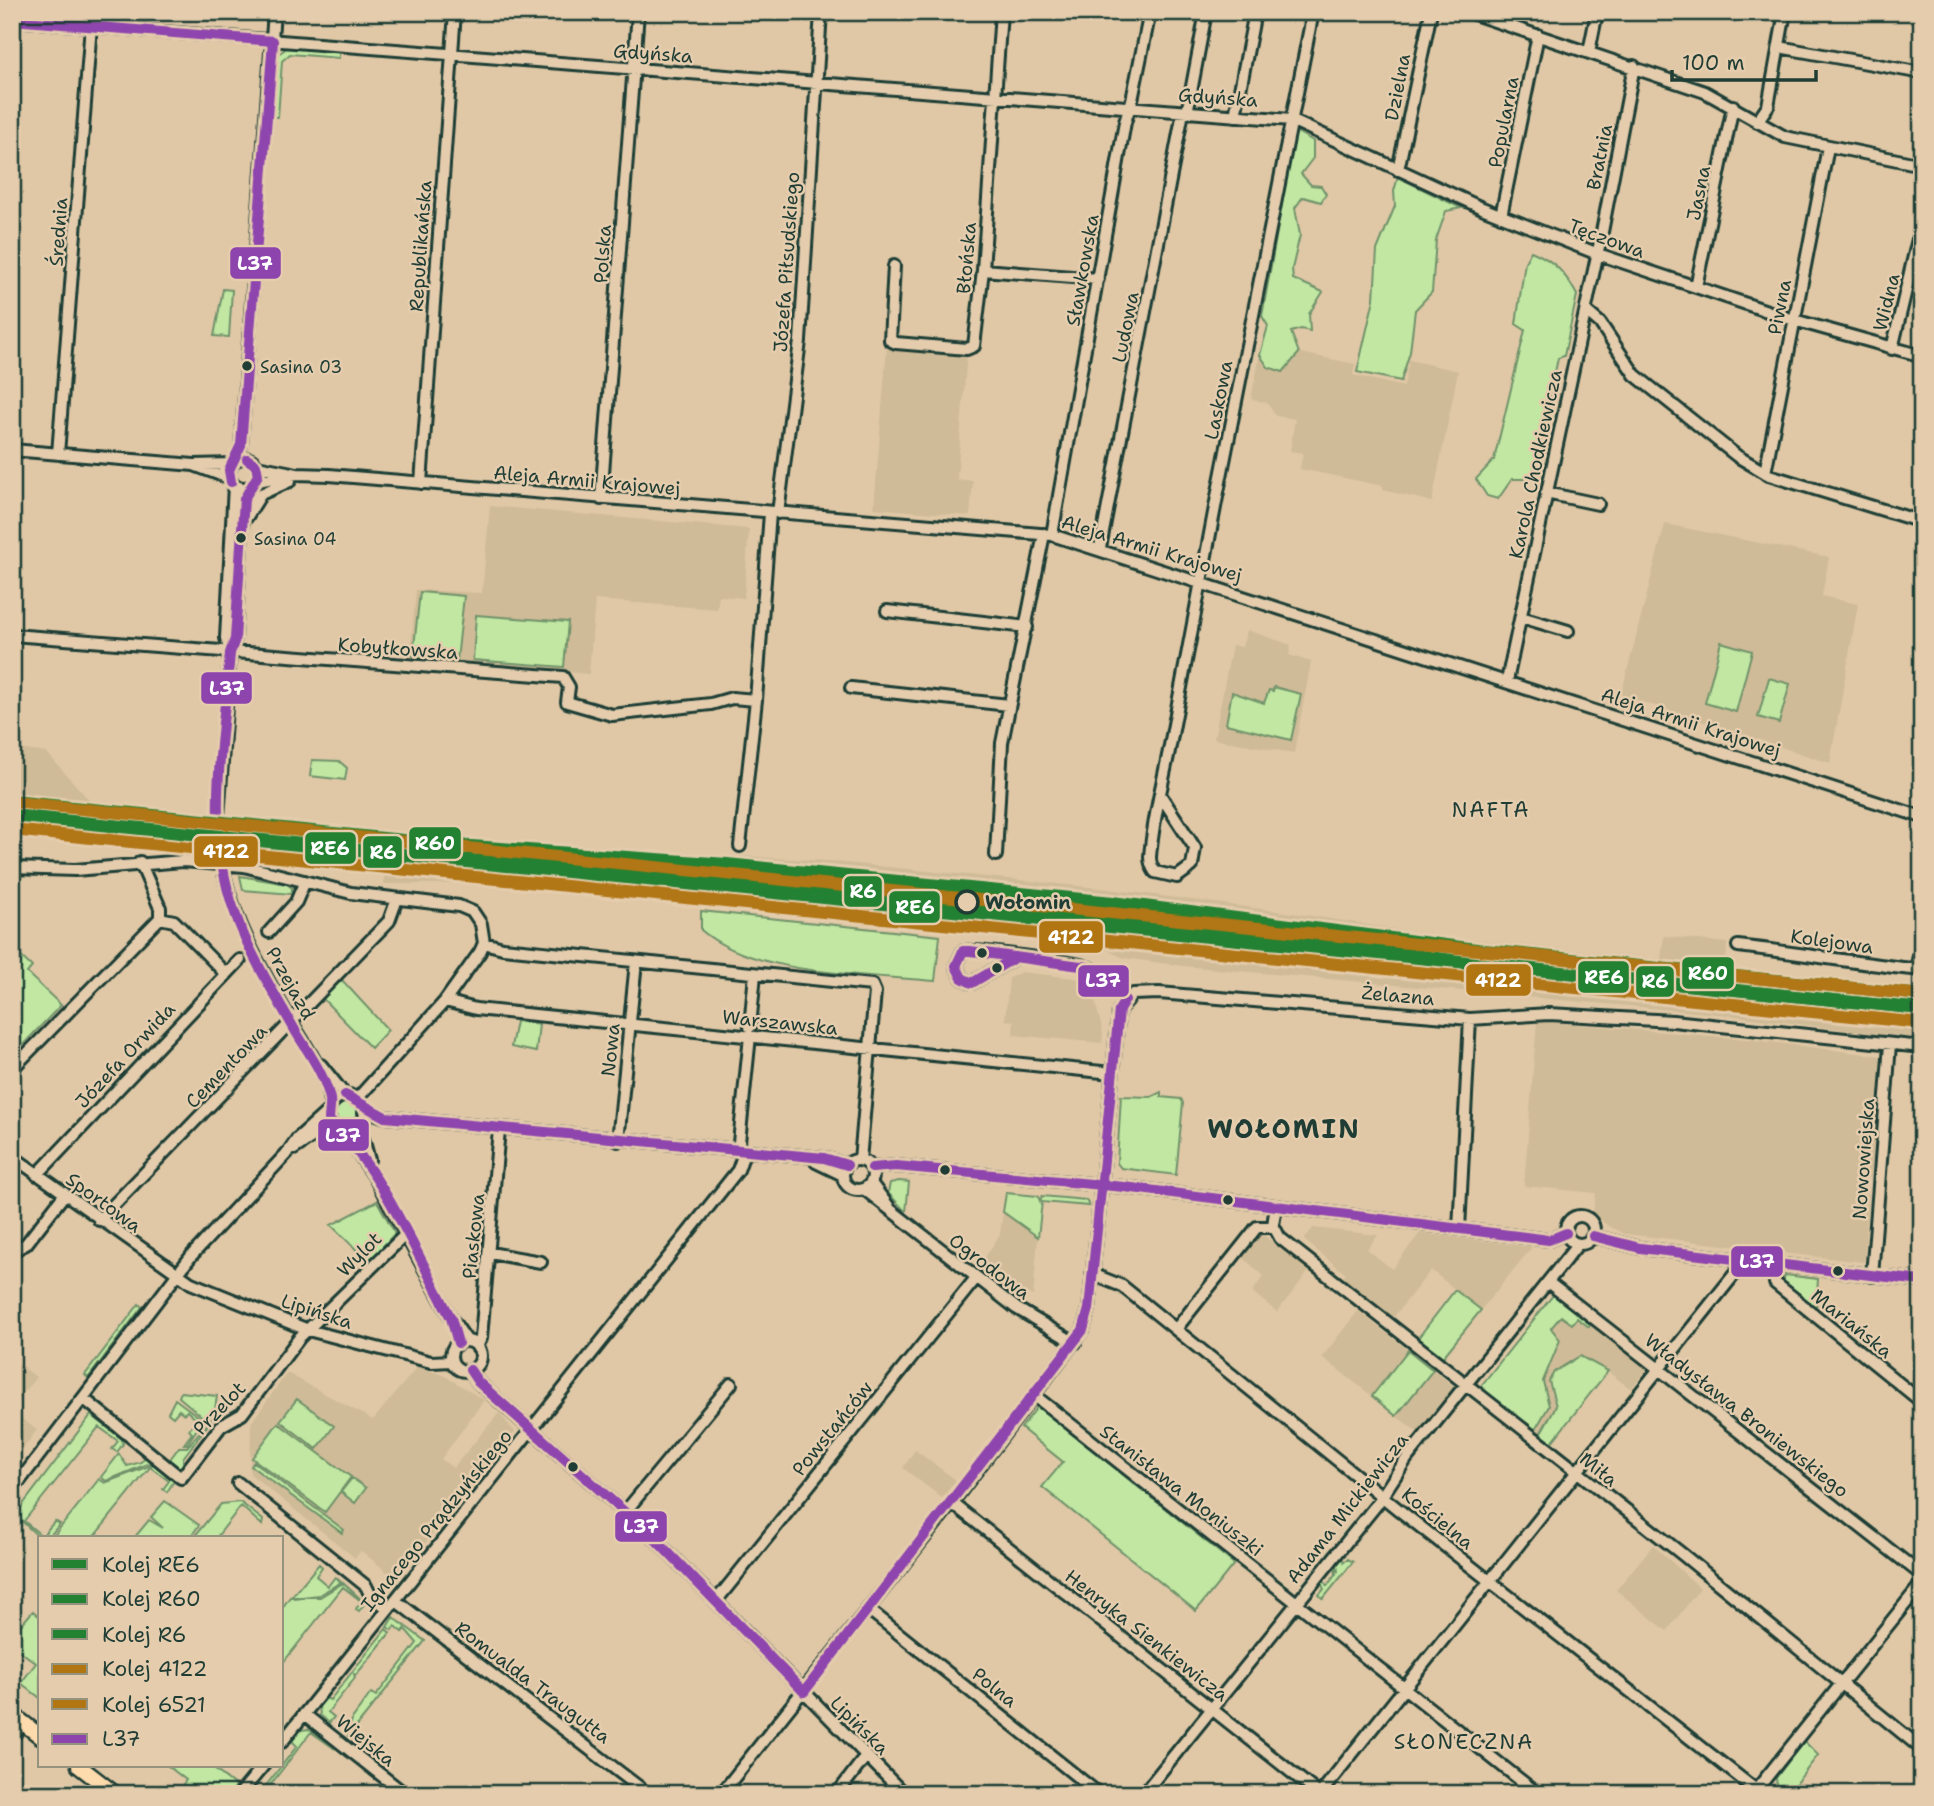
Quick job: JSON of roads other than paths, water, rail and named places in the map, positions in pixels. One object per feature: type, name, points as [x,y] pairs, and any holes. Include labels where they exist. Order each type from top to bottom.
[{"type":"main road","points":[[18,1719],[38,1734]]},
{"type":"main road","points":[[82,1768],[115,1794]]},
{"type":"street","name":"Średnia","points":[[58,454],[92,12]]},
{"type":"street","points":[[230,653],[226,638],[233,463],[241,444],[274,12]]},
{"type":"street","name":"Republikańska","points":[[421,483],[456,12]]},
{"type":"street","name":"Polska","points":[[601,499],[638,12]]},
{"type":"street","name":"Józefa Piłsudskiego","points":[[740,846],[774,513],[800,341],[821,12]]},
{"type":"street","name":"Błońska","points":[[894,266],[890,340],[896,344],[967,349],[976,342],[1001,12]]},
{"type":"street","name":"Sławkowska","points":[[996,855],[1002,743],[1048,534],[1098,279],[1128,107],[1150,12]]},
{"type":"street","name":"Ludowa","points":[[1100,548],[1206,12]]},
{"type":"street","points":[[1235,116],[1255,12]]},
{"type":"street","name":"Laskowa","points":[[1161,796],[1195,848],[1192,866],[1177,877],[1159,874],[1150,864],[1161,796],[1201,582],[1313,12]]},
{"type":"street","name":"Dzielna","points":[[1398,170],[1431,12]]},
{"type":"street","points":[[1468,12],[1705,92],[1785,138],[1922,165]]},
{"type":"street","points":[[1589,52],[1597,12]]},
{"type":"street","points":[[1757,122],[1768,106],[1785,12]]},
{"type":"street","name":"Gdyńska","points":[[12,20],[1291,120]]},
{"type":"street","name":"Popularna","points":[[1502,216],[1538,35]]},
{"type":"street","points":[[1779,47],[1922,74]]},
{"type":"street","name":"Bratnia","points":[[1598,254],[1634,66]]},
{"type":"street","name":"Jasna","points":[[1696,287],[1733,106]]},
{"type":"street","name":"Tęczowa","points":[[1291,120],[1502,216],[1598,254],[1794,320],[1922,356]]},
{"type":"street","name":"Piwna","points":[[1765,473],[1828,147]]},
{"type":"street","name":"Widna","points":[[1892,349],[1922,222]]},
{"type":"street","name":"Karola Chodkiewicza","points":[[1507,681],[1598,254]]},
{"type":"street","points":[[983,270],[1098,279]]},
{"type":"street","points":[[1586,311],[1600,323],[1635,375],[1737,456],[1765,473],[1922,522]]},
{"type":"street","points":[[218,818],[230,653],[235,639],[244,497],[253,484],[257,466],[247,459],[241,444]]},
{"type":"street","points":[[12,450],[194,466],[233,463],[247,459]]},
{"type":"street","points":[[194,466],[232,482],[253,484]]},
{"type":"street","name":"Aleja Armii Krajowej","points":[[257,466],[302,474],[1048,534],[1100,548],[1922,817]]},
{"type":"street","points":[[243,523],[255,501],[265,491],[302,474]]},
{"type":"street","name":"Aleja Armii Krajowej","points":[[253,484],[302,474]]},
{"type":"street","points":[[1546,493],[1598,504]]},
{"type":"street","points":[[887,611],[1027,627]]},
{"type":"street","points":[[1521,617],[1568,631]]},
{"type":"street","name":"Kobyłkowska","points":[[12,635],[562,677],[569,687],[567,702],[612,715],[711,704],[732,698],[756,700]]},
{"type":"street","points":[[851,688],[1009,705]]},
{"type":"street","points":[[12,868],[75,870],[140,862],[184,861],[244,866],[351,893],[459,906],[473,912],[481,924],[484,943],[446,1001],[358,1099]]},
{"type":"street","points":[[12,1069],[160,918],[160,908],[140,862]]},
{"type":"street","name":"Przejazd","points":[[224,874],[243,932],[311,1055],[329,1095],[329,1108]]},
{"type":"street","points":[[269,932],[296,902],[305,881]]},
{"type":"street","name":"Cementowa","points":[[99,1220],[390,921],[397,899]]},
{"type":"street","points":[[160,918],[174,922],[226,974]]},
{"type":"street","points":[[484,943],[503,948],[873,987],[860,1160]]},
{"type":"street","points":[[1919,969],[1922,943]]},
{"type":"street","name":"Kolejowa","points":[[1738,946],[1800,953],[1829,961],[1919,969]]},
{"type":"street","points":[[721,1794],[1035,1396],[1075,1343],[1085,1323],[1102,1186],[1119,1010],[1125,1000],[1086,966],[1016,957],[983,949],[968,949],[960,954],[956,966],[962,978],[972,983],[1016,957]]},
{"type":"street","name":"Józefa Orwida","points":[[37,1175],[240,960]]},
{"type":"street","name":"Nowa","points":[[618,1141],[636,962]]},
{"type":"street","points":[[741,1152],[755,974]]},
{"type":"street","name":"Żelazna","points":[[1125,1000],[1137,993],[1159,993],[1470,1019],[1549,1014],[1749,1027],[1922,1047]]},
{"type":"street","name":"Warszawska","points":[[446,1001],[476,1009],[750,1032],[870,1049],[1112,1073]]},
{"type":"street","points":[[1459,1229],[1470,1019]]},
{"type":"street","name":"Nowowiejska","points":[[1872,1276],[1890,1044]]},
{"type":"street","name":"Przejazd","points":[[311,1055],[345,1095]]},
{"type":"street","points":[[14,1486],[176,1275],[297,1139],[345,1095],[358,1099],[365,1109],[385,1117],[810,1159],[845,1170]]},
{"type":"street","points":[[329,1108],[329,1120],[374,1176],[451,1318],[467,1344],[480,1354],[474,1366],[457,1368],[452,1360],[452,1351],[467,1344]]},
{"type":"street","points":[[365,1109],[362,1135],[374,1176]]},
{"type":"street","points":[[288,1152],[316,1134],[339,1130],[353,1132],[362,1124]]},
{"type":"street","name":"Piaskowa","points":[[467,1344],[481,1338],[499,1129]]},
{"type":"street","name":"Ignacego Prądzyńskiego","points":[[284,1739],[738,1170],[741,1152]]},
{"type":"street","name":"Sportowa","points":[[12,1156],[176,1275]]},
{"type":"street","points":[[860,1160],[872,1168],[896,1166],[1102,1186],[1549,1240],[1566,1233]]},
{"type":"street","points":[[845,1170],[860,1160]]},
{"type":"street","points":[[845,1170],[851,1188],[868,1186],[872,1168]]},
{"type":"street","name":"Ogrodowa","points":[[868,1186],[890,1209],[976,1278],[1016,1308],[1075,1343]]},
{"type":"street","points":[[12,1251],[26,1244],[64,1195]]},
{"type":"street","points":[[1176,1329],[1255,1229],[1261,1225],[1274,1227],[1276,1206]]},
{"type":"street","points":[[1581,1216],[1593,1224],[1593,1236],[1588,1242],[1572,1242],[1566,1233],[1568,1222],[1581,1216]]},
{"type":"street","name":"Miła","points":[[1274,1227],[1280,1238],[1842,1682],[1922,1749]]},
{"type":"street","name":"Wylot","points":[[309,1330],[406,1234]]},
{"type":"street","points":[[1593,1236],[1640,1248],[1922,1281]]},
{"type":"street","name":"Adama Mickiewicza","points":[[1143,1794],[1297,1603],[1578,1244]]},
{"type":"street","points":[[489,1253],[541,1262]]},
{"type":"street","points":[[1320,1794],[1745,1261]]},
{"type":"street","name":"Mariańska","points":[[1774,1265],[1774,1283],[1922,1402]]},
{"type":"street","name":"Kościelna","points":[[1092,1274],[1118,1283],[1757,1793]]},
{"type":"street","name":"Lipińska","points":[[176,1275],[309,1330],[431,1362],[452,1360]]},
{"type":"street","name":"Powstańców","points":[[716,1601],[976,1278]]},
{"type":"street","name":"Władysława Broniewskiego","points":[[1549,1283],[1922,1575]]},
{"type":"street","name":"Przelot","points":[[83,1398],[181,1478],[221,1426],[242,1414],[309,1330]]},
{"type":"street","name":"Lipińska","points":[[474,1366],[488,1390],[625,1512],[904,1794]]},
{"type":"street","points":[[625,1512],[731,1384]]},
{"type":"street","name":"Stanisława Moniuszki","points":[[1035,1396],[1538,1794]]},
{"type":"street","name":"Romualda Traugutta","points":[[238,1483],[366,1586],[370,1594],[391,1604],[648,1794]]},
{"type":"street","name":"Henryka Sienkiewicza","points":[[952,1503],[1320,1794]]},
{"type":"street","points":[[1757,1793],[1922,1583]]},
{"type":"street","name":"Polna","points":[[868,1609],[1099,1794]]},
{"type":"street","name":"Wiejska","points":[[304,1714],[405,1794]]},
{"type":"street","points":[[12,1737],[18,1719]]},
{"type":"street","points":[[837,1794],[866,1756]]},
{"type":"street","points":[[240,1794],[260,1768]]},
{"type":"tunnel","points":[[218,818],[220,851]]},
{"type":"railway","points":[[12,823],[1922,1016]]},
{"type":"rail line","name":"R60","points":[[12,801],[443,844],[727,864],[1113,902],[1484,950],[1922,995]]},
{"type":"rail line","name":"6521","points":[[13,802],[1922,995]]},
{"type":"rail line","name":"R6","points":[[12,815],[442,858],[726,878],[1111,916],[1483,964],[1921,1009]]},
{"type":"rail line","name":"RE6","points":[[12,816],[1922,1009]]},
{"type":"rail line","name":"4122","points":[[12,830],[1921,1023]]},
{"type":"place","name":"Sasina 03","points":[[247,366]]},
{"type":"place","name":"Sasina 04","points":[[241,538]]},
{"type":"place","name":"Wołomin","points":[[967,902]]},
{"type":"district","name":"NAFTA","points":[[1491,810]]},
{"type":"district","name":"WOŁOMIN","points":[[1284,1129]]},
{"type":"district","name":"SŁONECZNA","points":[[1464,1742]]}]
